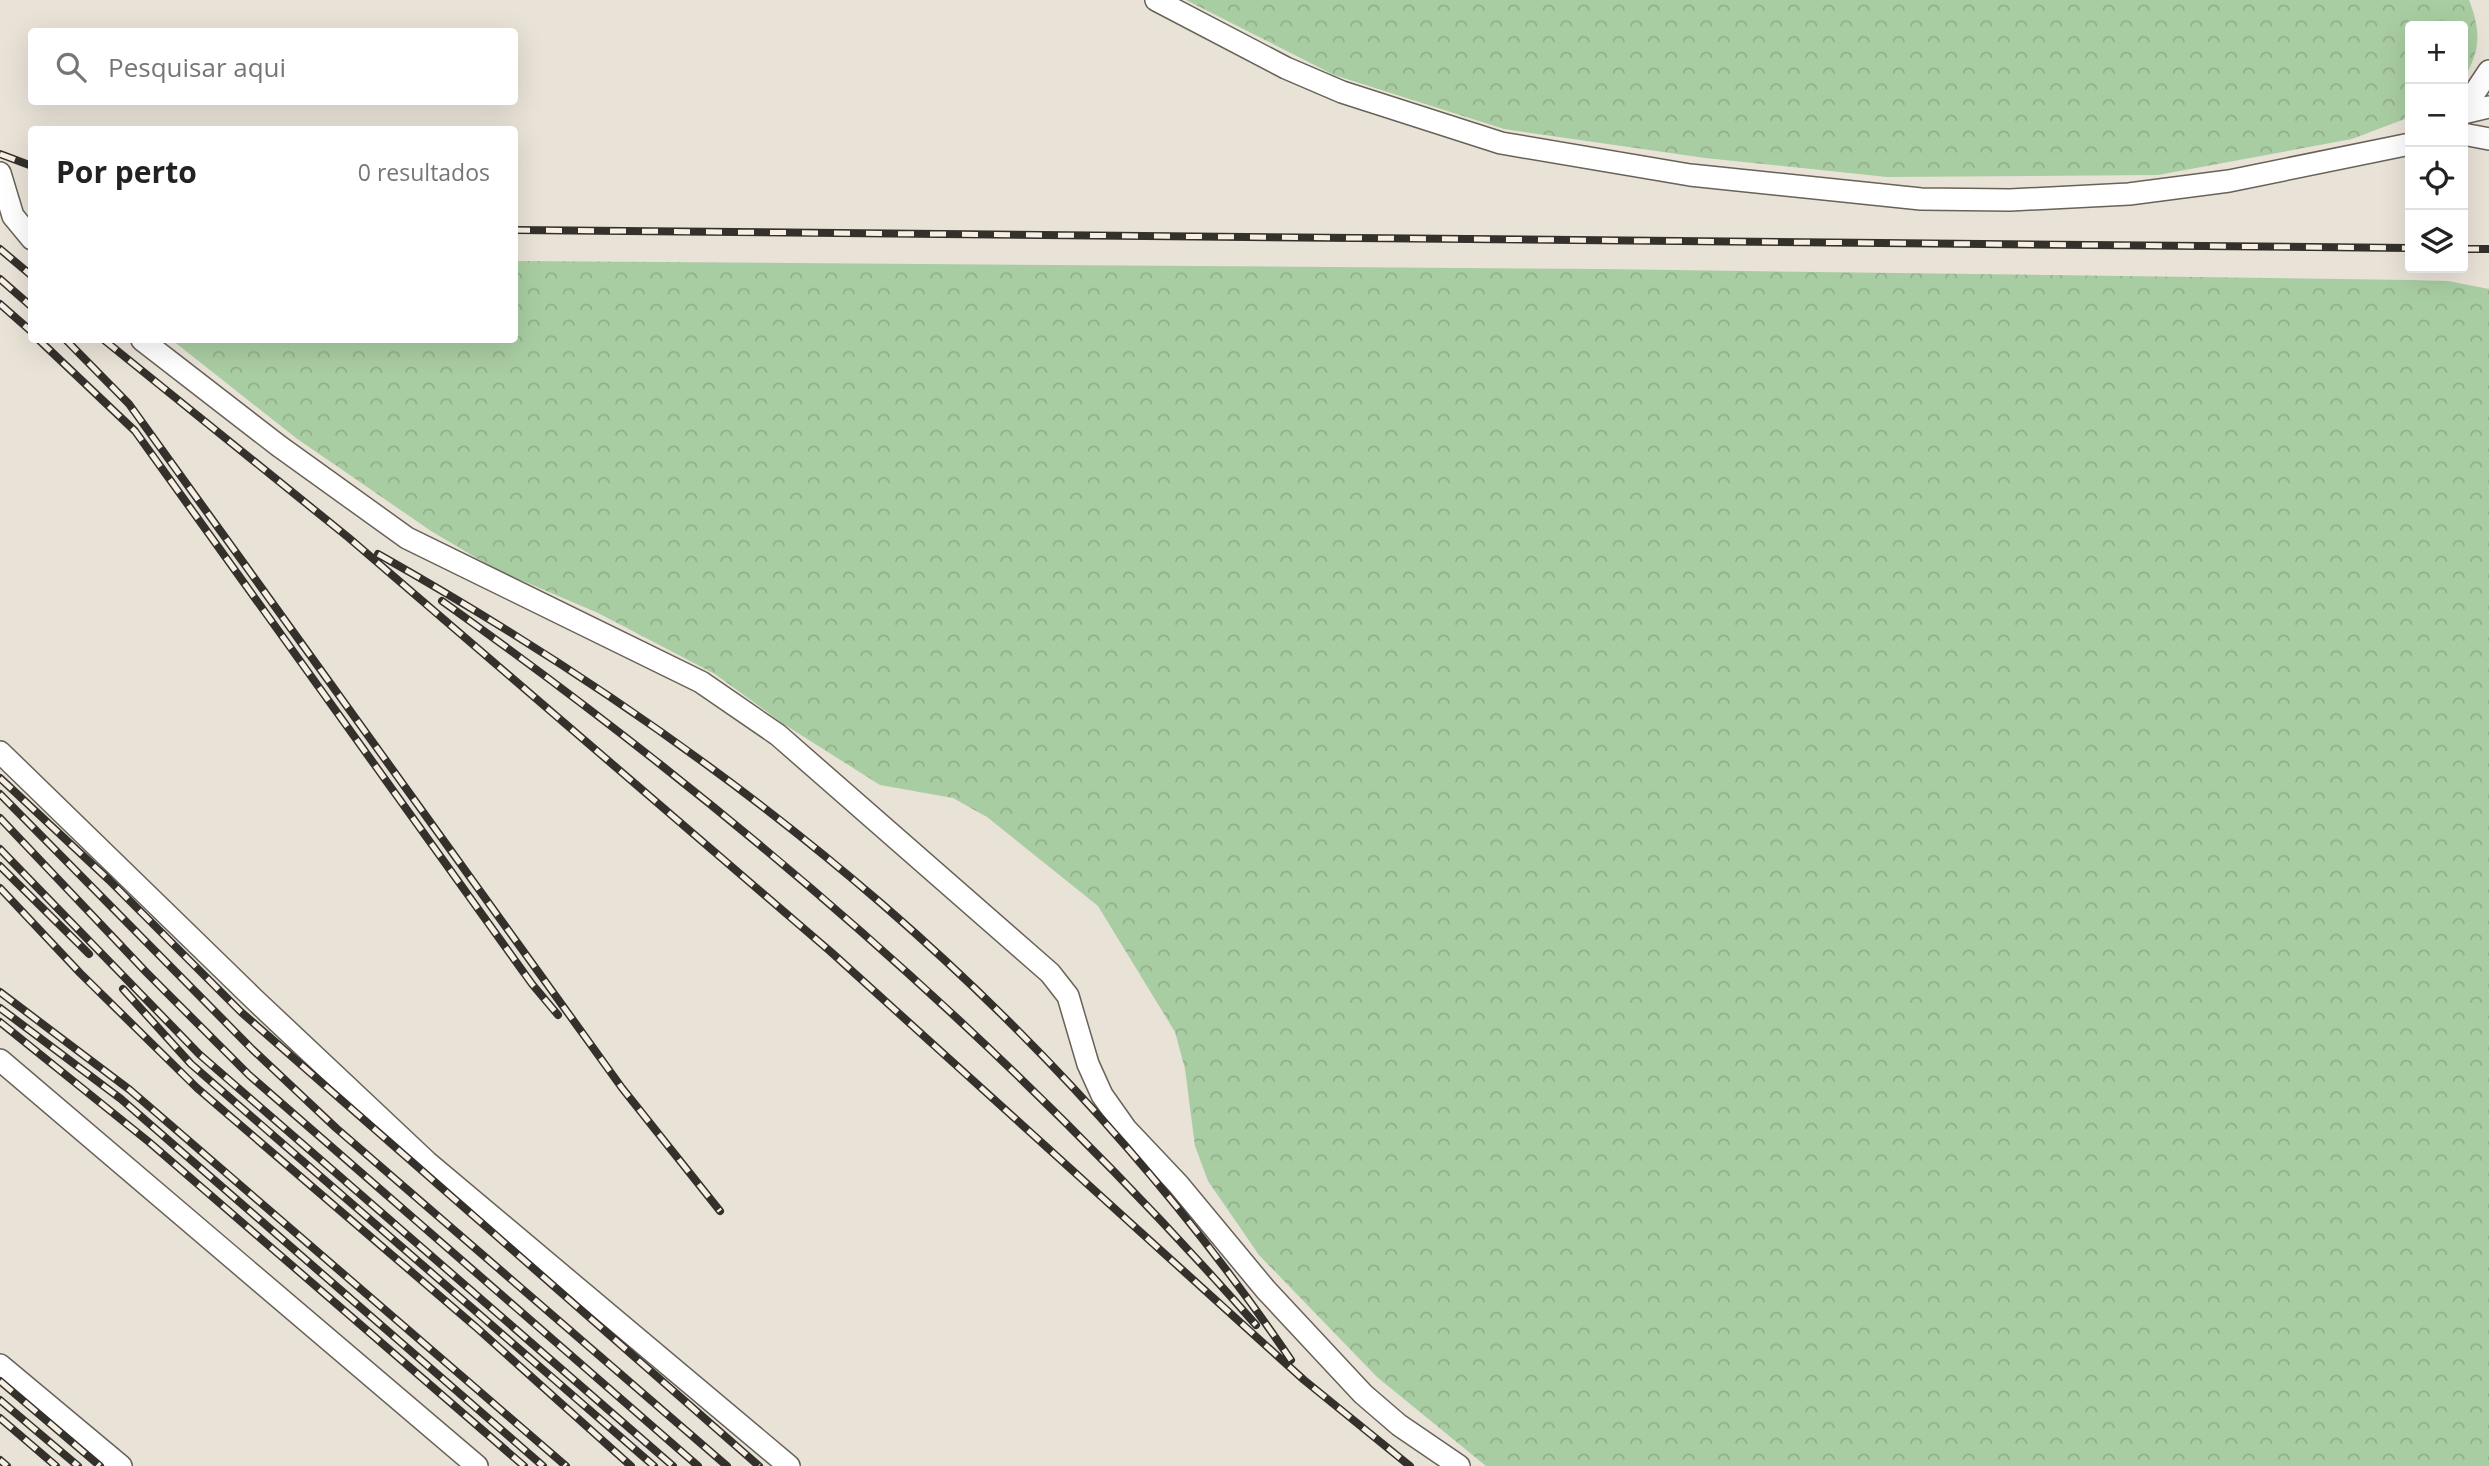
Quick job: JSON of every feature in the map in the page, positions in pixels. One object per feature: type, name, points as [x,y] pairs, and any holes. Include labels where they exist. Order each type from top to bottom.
[{"type":"lane","points":[[1156,0],[1286,68],[1355,96],[1501,143],[1690,175],[1921,199],[2010,201],[2129,194],[2228,181],[2405,145]]},
{"type":"lane","points":[[2468,103],[2489,71]]},
{"type":"lane","points":[[2468,110],[2489,107]]},
{"type":"lane","points":[[2350,155],[2405,134]]},
{"type":"lane","points":[[2468,134],[2489,139]]},
{"type":"lane","points":[[0,173],[13,216],[28,234]]},
{"type":"lane","points":[[146,343],[279,446],[407,538],[701,682],[778,735],[1050,973],[1068,996],[1088,1064],[1102,1095],[1126,1129],[1178,1184],[1266,1290],[1363,1394],[1399,1425],[1458,1466]]},
{"type":"lane","points":[[0,752],[255,1000],[428,1162],[789,1466]]},
{"type":"lane","points":[[0,1060],[477,1466]]},
{"type":"lane","points":[[0,1364],[121,1466]]},
{"type":"green space","points":[[1186,0],[2469,0],[2477,31],[2476,50],[2468,71],[2468,21],[2405,21],[2405,119],[2352,139],[2158,175],[1887,177],[1705,158],[1504,129],[1334,75]]},
{"type":"green space","points":[[518,261],[1603,269],[2410,280],[2448,281],[2489,289],[2489,1466],[1486,1466],[1377,1377],[1259,1255],[1208,1181],[1195,1146],[1185,1069],[1175,1032],[1098,906],[987,817],[953,798],[880,785],[782,723],[715,674],[598,613],[495,569],[431,531],[296,438],[176,343],[518,343]]},
{"type":"railway","points":[[0,154],[28,164]]},
{"type":"railway","points":[[518,230],[2405,248]]},
{"type":"railway","points":[[0,249],[28,273]]},
{"type":"railway","points":[[2468,249],[2489,249]]},
{"type":"railway","points":[[0,279],[28,304]]},
{"type":"railway","points":[[0,304],[28,328]]},
{"type":"railway","points":[[42,343],[135,431],[532,984],[558,1015]]},
{"type":"railway","points":[[69,343],[129,404],[622,1088],[720,1211]]},
{"type":"railway","points":[[108,343],[349,538],[831,952],[1304,1380],[1410,1466]]},
{"type":"railway","points":[[378,554],[512,633],[640,717],[764,808],[882,904],[994,1007],[1100,1117],[1199,1235],[1291,1360]]},
{"type":"railway","points":[[442,601],[661,765],[870,939],[971,1031],[1069,1126],[1164,1224],[1256,1325]]},
{"type":"railway","points":[[0,778],[109,880],[241,1012],[759,1466]]},
{"type":"railway","points":[[0,794],[252,1049],[336,1128],[727,1466]]},
{"type":"railway","points":[[0,818],[146,972],[249,1075],[698,1466]]},
{"type":"railway","points":[[0,849],[199,1054],[673,1466]]},
{"type":"railway","points":[[0,866],[89,954]]},
{"type":"railway","points":[[0,888],[80,973],[197,1088],[477,1328],[631,1466]]},
{"type":"railway","points":[[123,989],[191,1064],[654,1466]]},
{"type":"railway","points":[[0,992],[130,1090],[566,1466]]},
{"type":"railway","points":[[0,1008],[121,1099],[543,1466]]},
{"type":"railway","points":[[0,1022],[149,1142],[524,1466]]},
{"type":"railway","points":[[0,1381],[100,1466]]},
{"type":"railway","points":[[0,1400],[78,1466]]},
{"type":"railway","points":[[0,1418],[56,1466]]},
{"type":"railway","points":[[0,1460],[7,1466]]}]
